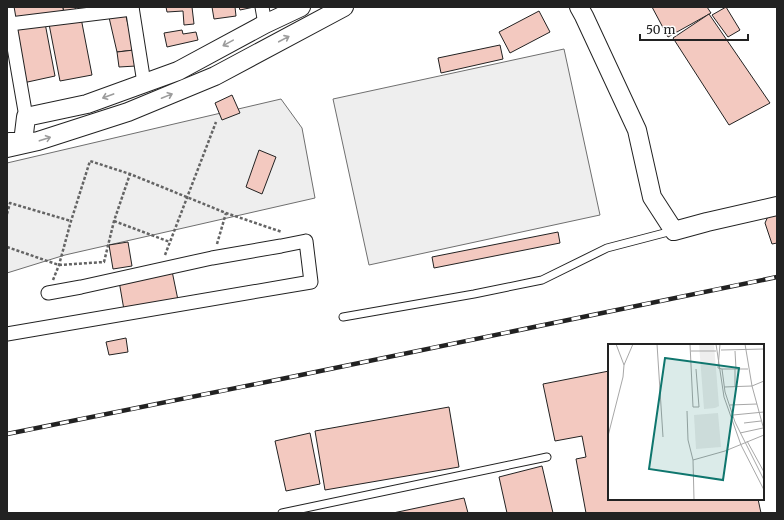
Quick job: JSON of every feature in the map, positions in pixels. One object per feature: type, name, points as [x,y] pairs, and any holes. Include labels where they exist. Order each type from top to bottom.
[{"type":"main road","points":[[7,142],[23,142],[26,117],[87,104],[144,82],[178,71],[264,15],[301,7]]},
{"type":"main road","points":[[7,148],[38,141],[128,112],[215,76],[344,7]]},
{"type":"main road","points":[[579,7],[637,130],[652,197],[674,231],[777,206]]},
{"type":"street","points":[[8,7],[9,23],[26,117]]},
{"type":"street","points":[[9,23],[132,8],[144,82]]},
{"type":"street","points":[[7,334],[311,282],[306,241],[212,258],[48,293]]},
{"type":"lane","points":[[343,317],[474,294],[542,280],[608,248],[674,231]]},
{"type":"lane","points":[[282,513],[547,457]]},
{"type":"path","points":[[159,270],[216,122]]},
{"type":"path","points":[[48,293],[59,265],[90,161],[130,174],[226,213],[306,241]]},
{"type":"path","points":[[7,247],[59,265],[104,262],[114,221],[130,174]]},
{"type":"path","points":[[7,214],[10,203],[71,221]]},
{"type":"path","points":[[212,258],[226,213]]},
{"type":"path","points":[[114,221],[170,242]]},
{"type":"shaded area","points":[[564,49],[600,215],[369,265],[333,99]]},
{"type":"shaded area","points":[[281,99],[302,128],[315,198],[65,255],[7,273],[7,163]]},
{"type":"building","points":[[9,7],[63,7],[64,14],[11,21]]},
{"type":"building","points":[[63,7],[75,7],[76,13],[64,14]]},
{"type":"building","points":[[166,7],[192,7],[194,24],[184,25],[183,11],[167,12]]},
{"type":"building","points":[[212,7],[235,7],[236,16],[214,19]]},
{"type":"building","points":[[239,7],[254,7],[240,10]]},
{"type":"building","points":[[652,7],[707,7],[711,13],[668,37]]},
{"type":"building","points":[[726,7],[740,30],[728,37],[712,15]]},
{"type":"building","points":[[539,11],[550,32],[510,53],[499,32]]},
{"type":"building","points":[[125,12],[134,50],[117,52],[108,13]]},
{"type":"building","points":[[709,14],[770,103],[729,125],[673,38]]},
{"type":"building","points":[[81,18],[92,75],[60,81],[49,24]]},
{"type":"building","points":[[45,23],[55,76],[23,83],[12,29]]},
{"type":"building","points":[[182,30],[183,34],[196,32],[198,40],[167,47],[164,33]]},
{"type":"building","points":[[500,45],[503,59],[441,73],[438,58]]},
{"type":"building","points":[[134,50],[136,66],[119,67],[117,52]]},
{"type":"building","points":[[232,95],[240,113],[222,120],[215,103]]},
{"type":"building","points":[[259,150],[276,157],[262,194],[246,187]]},
{"type":"building","points":[[777,212],[777,243],[772,244],[765,223],[769,214]]},
{"type":"building","points":[[558,232],[560,243],[434,268],[432,257]]},
{"type":"building","points":[[128,242],[132,266],[113,269],[109,245]]},
{"type":"building","points":[[172,271],[178,300],[124,310],[119,281]]},
{"type":"building","points":[[126,338],[128,352],[109,355],[106,342]]},
{"type":"building","points":[[608,371],[608,500],[758,500],[761,513],[586,513],[576,459],[586,457],[582,436],[555,441],[543,384]]},
{"type":"building","points":[[449,407],[459,467],[325,490],[315,431]]},
{"type":"building","points":[[310,433],[320,484],[286,491],[275,441]]},
{"type":"building","points":[[542,466],[553,513],[507,513],[499,477]]},
{"type":"building","points":[[464,498],[468,513],[393,513]]},
{"type":"railway","points":[[7,434],[777,277]]}]
